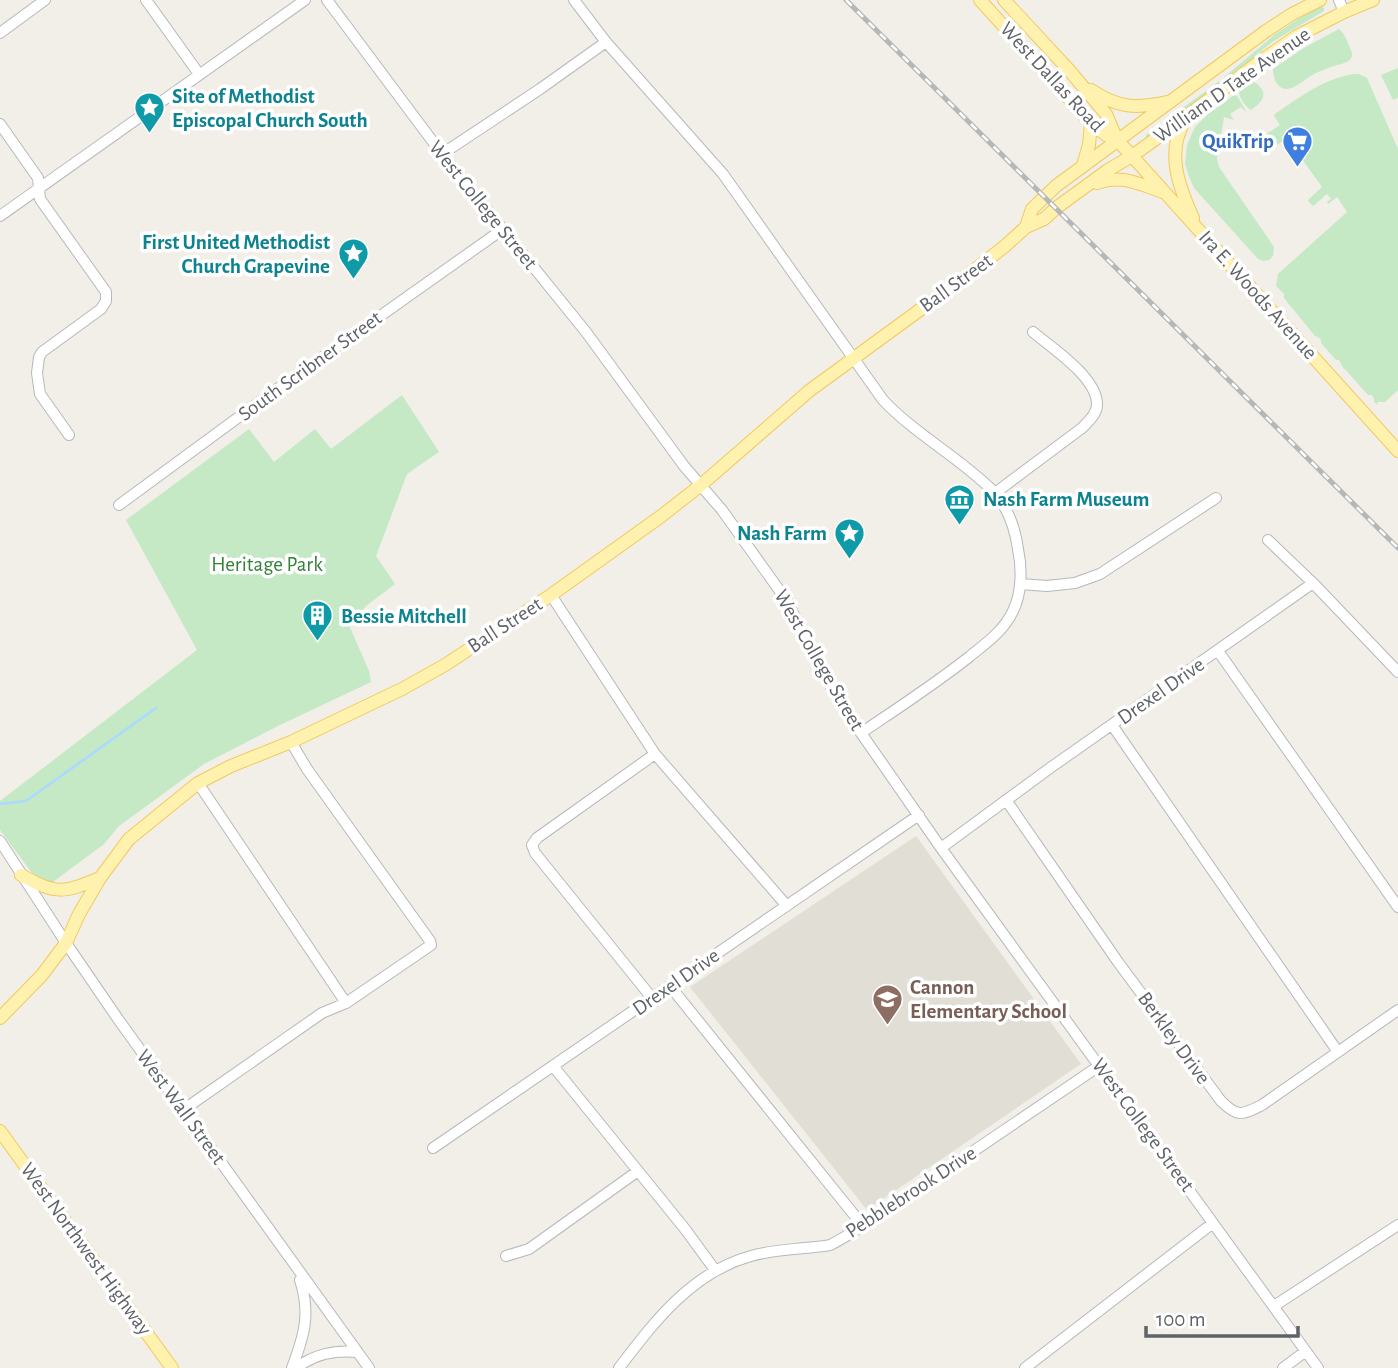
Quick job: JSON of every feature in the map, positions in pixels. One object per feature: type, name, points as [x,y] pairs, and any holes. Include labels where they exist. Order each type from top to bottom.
[{"type":"main road","name":"West Dallas Road","points":[[981,0],[1091,123],[1117,140]]},
{"type":"main road","name":"West Dallas Road","points":[[1004,0],[1106,114],[1117,140]]},
{"type":"main road","name":"William D Tate Avenue","points":[[1117,140],[1280,22],[1320,0]]},
{"type":"main road","name":"William D Tate Avenue","points":[[1132,156],[1341,6],[1373,0]]},
{"type":"main road","points":[[1069,70],[1093,92],[1116,104],[1129,107],[1171,102]]},
{"type":"main road","points":[[1186,117],[1178,131],[1174,159],[1184,197],[1197,228]]},
{"type":"main road","points":[[1083,165],[1089,145],[1091,123]]},
{"type":"main road","name":"Ball Street","points":[[1026,227],[1032,209],[1056,186],[1117,140]]},
{"type":"main road","name":"Ira E. Woods Avenue","points":[[1117,140],[1398,451]]},
{"type":"main road","name":"Ball Street","points":[[0,1018],[42,975],[66,943],[100,878],[129,839],[198,783],[402,690],[551,595],[660,517],[809,391],[1005,246],[1026,227],[1044,219],[1108,170],[1132,156]]},
{"type":"main road","points":[[1086,186],[1108,179],[1119,179],[1166,193]]},
{"type":"main road","points":[[22,874],[47,888],[59,891],[74,889],[100,878]]},
{"type":"main road","name":"West Northwest Highway","points":[[0,1131],[172,1368]]},
{"type":"street","points":[[0,33],[45,0]]},
{"type":"street","points":[[146,0],[199,75]]},
{"type":"street","points":[[0,216],[305,0]]},
{"type":"street","name":"West College Street","points":[[327,0],[442,154],[586,332],[684,466],[722,510],[787,601],[827,680],[861,733],[941,848],[1318,1368]]},
{"type":"street","points":[[574,0],[606,42],[723,174],[883,400],[900,418],[995,493],[1006,509],[1016,535],[1020,568],[1017,603],[1012,614],[990,641],[946,676],[861,733]]},
{"type":"street","points":[[442,154],[606,42]]},
{"type":"street","points":[[0,124],[38,178],[40,200],[106,292],[102,309],[42,352],[39,357],[37,381],[40,394],[69,435]]},
{"type":"street","name":"South Scribner Street","points":[[120,505],[266,397],[503,229]]},
{"type":"street","points":[[995,493],[1082,428],[1092,418],[1097,406],[1094,390],[1077,367],[1033,332]]},
{"type":"street","points":[[1020,584],[1047,586],[1075,583],[1100,574],[1216,498]]},
{"type":"street","points":[[1268,540],[1398,672]]},
{"type":"street","name":"Drexel Drive","points":[[941,848],[1313,583]]},
{"type":"street","points":[[551,595],[655,754],[787,906]]},
{"type":"street","points":[[1218,651],[1398,907]]},
{"type":"street","points":[[1112,725],[1338,1052]]},
{"type":"street","points":[[183,1110],[322,1013],[346,1003],[431,945],[307,769],[291,742]]},
{"type":"street","points":[[652,998],[535,853],[532,845],[537,838],[655,754]]},
{"type":"street","points":[[198,783],[346,1003]]},
{"type":"street","name":"Berkley Drive","points":[[1006,800],[1118,962],[1221,1101],[1232,1112],[1249,1112],[1262,1105],[1398,1010]]},
{"type":"street","name":"Drexel Drive","points":[[433,1149],[919,815]]},
{"type":"street","name":"West Wall Street","points":[[0,841],[66,943],[369,1368]]},
{"type":"street","points":[[670,986],[863,1226]]},
{"type":"street","points":[[553,1066],[715,1270]]},
{"type":"street","name":"Pebblebrook Drive","points":[[619,1368],[639,1341],[680,1297],[715,1270],[750,1256],[829,1245],[863,1226],[1099,1066]]},
{"type":"street","points":[[506,1256],[529,1250],[638,1171]]},
{"type":"street","points":[[1025,1368],[1213,1223]]},
{"type":"street","points":[[1274,1306],[1398,1225]]},
{"type":"street","points":[[294,1368],[307,1309],[296,1267]]},
{"type":"street","points":[[294,1368],[338,1350],[357,1352]]},
{"type":"street","points":[[1283,1368],[1306,1351]]},
{"type":"shaded area","name":"Cannon Elementary School","points":[[916,836],[1081,1064],[867,1210],[690,987]]},
{"type":"green space","points":[[1322,7],[1324,11],[1272,42],[1233,75],[1146,137],[1274,35],[1312,10]]},
{"type":"green space","points":[[1339,29],[1352,52],[1349,61],[1316,73],[1292,88],[1285,89],[1277,84],[1273,69]]},
{"type":"green space","points":[[1398,68],[1398,98],[1393,100],[1381,75]]},
{"type":"green space","points":[[1354,74],[1367,78],[1398,149],[1398,390],[1385,402],[1377,402],[1378,405],[1372,395],[1368,395],[1315,336],[1276,286],[1278,274],[1347,212],[1337,197],[1328,204],[1331,199],[1327,194],[1313,206],[1308,201],[1322,187],[1287,138],[1277,145],[1269,144],[1265,138],[1265,135],[1280,125],[1275,114],[1322,84]]},
{"type":"green space","points":[[1254,82],[1262,89],[1263,97],[1251,110],[1243,102],[1239,92]]},
{"type":"green space","points":[[1234,95],[1247,113],[1241,107],[1230,114],[1234,120],[1224,117],[1217,159],[1219,167],[1274,247],[1273,256],[1269,260],[1258,259],[1194,188],[1185,163],[1187,145],[1195,127]]},
{"type":"green space","name":"Heritage Park","points":[[402,395],[439,452],[407,474],[376,556],[395,584],[366,606],[349,625],[371,682],[204,764],[119,826],[104,844],[53,882],[38,881],[0,830],[0,801],[197,650],[126,520],[249,429],[274,462],[315,429],[331,449]]},
{"type":"waterway","points":[[0,804],[26,801],[156,708]]},
{"type":"railway","points":[[846,0],[1398,548]]},
{"type":"place","name":"Site of Methodist Episcopal Church South","points":[[149,135]]},
{"type":"place","name":"QuikTrip","points":[[1297,168]]},
{"type":"place","name":"First United Methodist Church Grapevine","points":[[353,281]]},
{"type":"place","name":"Nash Farm Museum","points":[[960,526]]},
{"type":"place","name":"Nash Farm","points":[[850,560]]},
{"type":"place","name":"Bessie Mitchell","points":[[318,643]]},
{"type":"place","name":"Cannon Elementary School","points":[[887,1026]]}]
